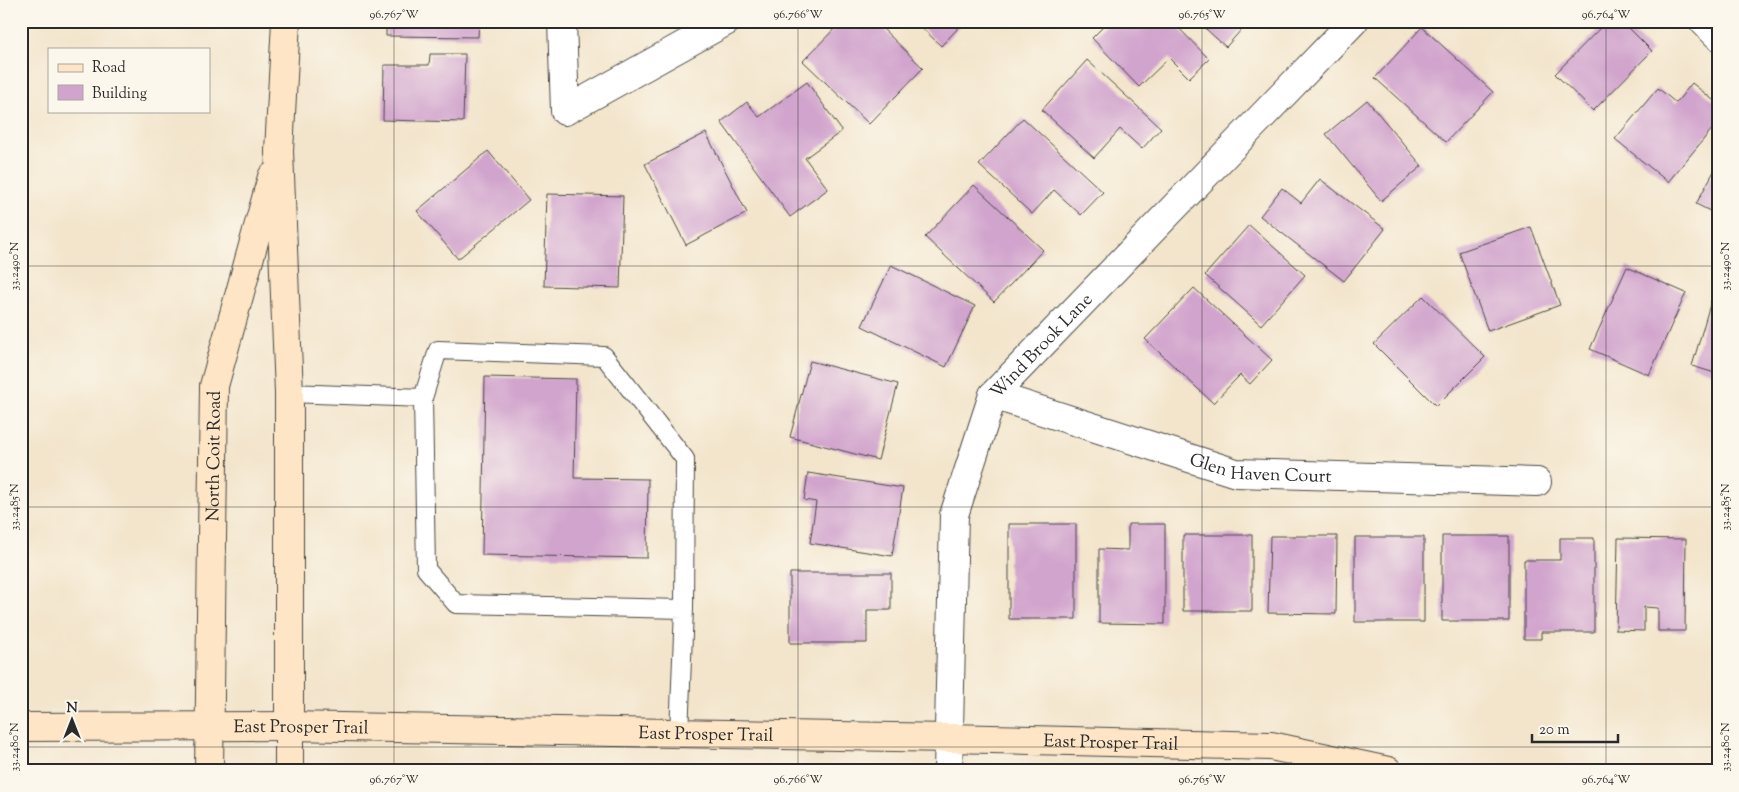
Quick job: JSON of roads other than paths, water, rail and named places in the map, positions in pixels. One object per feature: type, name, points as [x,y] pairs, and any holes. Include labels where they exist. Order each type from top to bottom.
[{"type":"main road","name":"North Coit Road","points":[[286,21],[279,151],[289,393],[289,771]]},
{"type":"main road","name":"North Coit Road","points":[[209,771],[214,386],[279,151]]},
{"type":"main road","name":"East Prosper Trail","points":[[21,727],[288,726],[1271,746],[1388,771]]},
{"type":"street","points":[[562,21],[565,111],[727,21]]},
{"type":"street","name":"Wind Brook Lane","points":[[948,771],[954,515],[993,395],[1354,21]]},
{"type":"street","points":[[1703,21],[1718,36]]},
{"type":"street","name":"Glen Haven Court","points":[[993,395],[1236,473],[1537,482]]},
{"type":"lane","points":[[680,734],[684,609],[685,459],[604,356],[438,350],[423,398],[426,569],[456,604],[684,609]]},
{"type":"lane","points":[[289,393],[423,398]]}]
